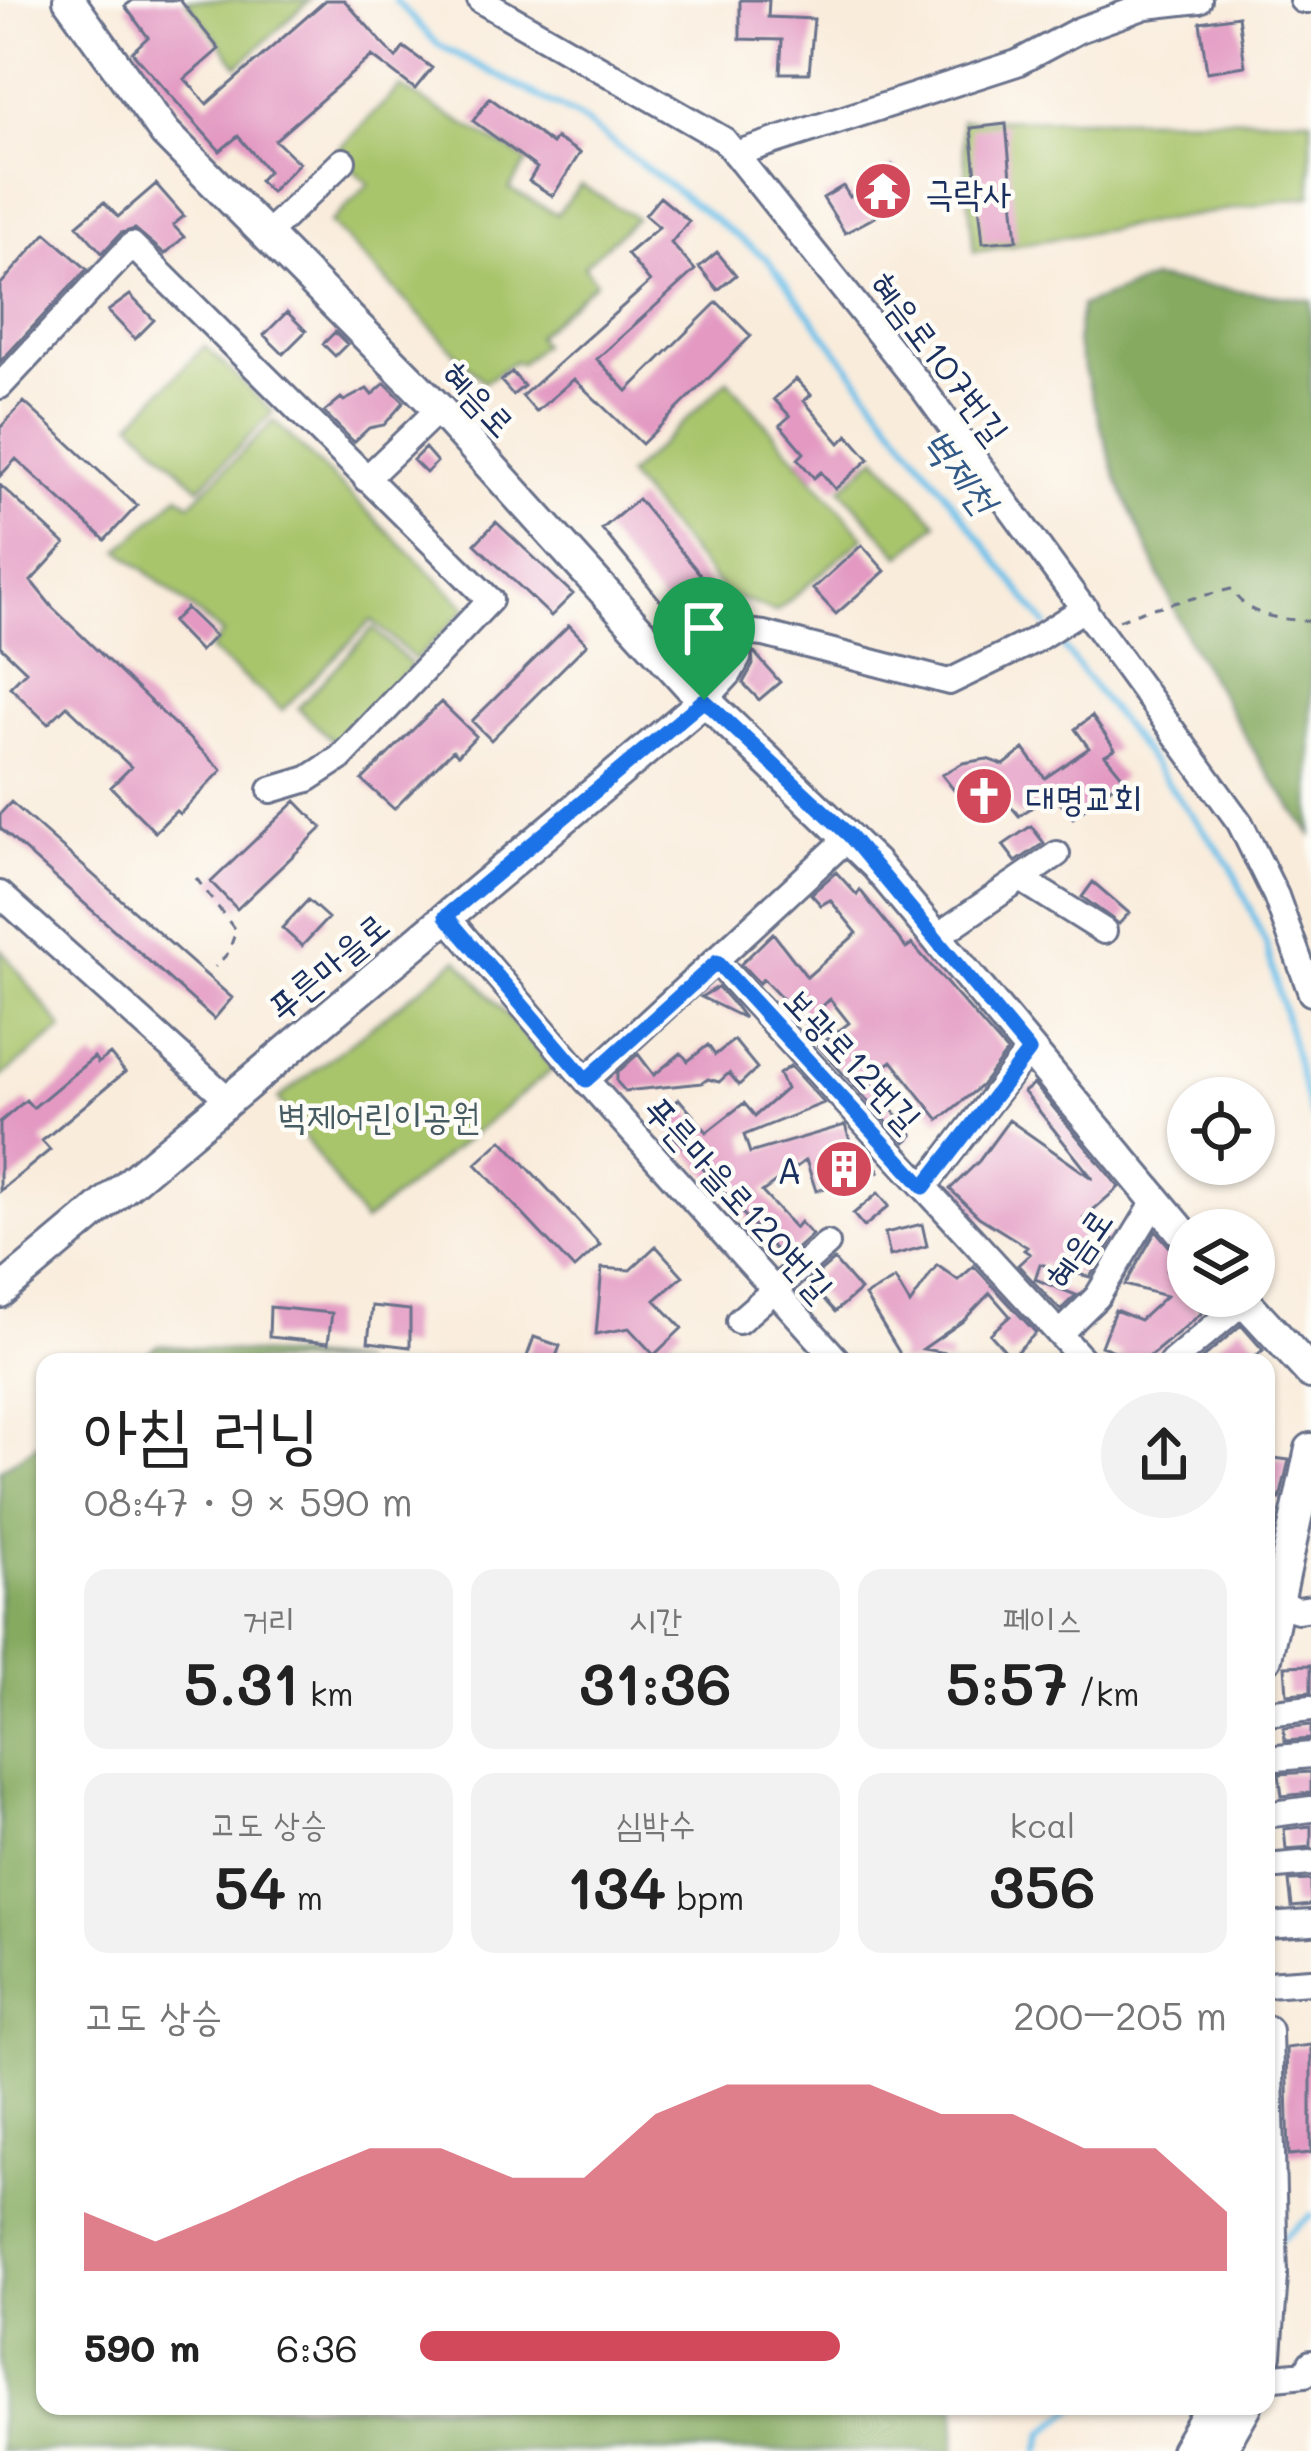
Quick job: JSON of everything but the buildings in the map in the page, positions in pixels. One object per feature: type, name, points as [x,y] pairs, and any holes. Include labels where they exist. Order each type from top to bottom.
[{"type":"main road","name":"혜음로","points":[[69,0],[165,133],[439,409],[704,700],[850,836],[1167,1215]]},
{"type":"main road","name":"푸른마을로","points":[[0,1292],[704,700]]},
{"type":"main road","points":[[1259,1317],[1311,1373]]},
{"type":"main road","points":[[1275,1608],[1311,1449]]},
{"type":"main road","points":[[1186,2451],[1223,2415]]},
{"type":"main road","points":[[1220,2451],[1228,2415]]},
{"type":"street","name":"혜음로107번길","points":[[480,0],[709,131],[735,154],[924,390],[1093,618]]},
{"type":"street","points":[[735,154],[1017,63],[1079,30],[1146,6],[1199,0]]},
{"type":"street","points":[[1302,0],[1311,0]]},
{"type":"street","points":[[266,235],[344,161]]},
{"type":"street","points":[[0,386],[132,245],[490,599],[340,758],[308,778],[271,790]]},
{"type":"street","points":[[366,479],[439,409]]},
{"type":"street","points":[[704,700],[729,674],[738,658],[728,646],[745,632],[949,682],[1093,618],[1240,823],[1276,896],[1311,993]]},
{"type":"street","points":[[586,1080],[850,836]]},
{"type":"street","points":[[936,938],[1057,854]]},
{"type":"street","points":[[1022,878],[1104,931]]},
{"type":"street","points":[[0,894],[228,1099]]},
{"type":"street","name":"푸른마을로120번길","points":[[446,916],[831,1353]]},
{"type":"street","name":"보광로12번길","points":[[717,962],[1077,1353]]},
{"type":"street","points":[[924,1187],[1029,1051]]},
{"type":"street","name":"혜음로","points":[[1059,1334],[1097,1297],[1155,1202]]},
{"type":"street","points":[[739,1322],[827,1244]]},
{"type":"street","points":[[1182,1353],[1221,1317]]},
{"type":"street","points":[[1276,1603],[1311,1609]]},
{"type":"street","points":[[1275,1712],[1311,1708]]},
{"type":"street","points":[[1275,1759],[1311,1755]]},
{"type":"street","points":[[1275,1813],[1311,1809]]},
{"type":"street","points":[[1275,1866],[1311,1864]]},
{"type":"street","points":[[1275,1925],[1311,1923]]},
{"type":"street","points":[[1275,1983],[1311,1981]]},
{"type":"street","points":[[1275,2377],[1305,2374],[1311,2363]]},
{"type":"path","points":[[1093,618],[1231,590],[1241,605],[1258,614],[1311,621]]},
{"type":"path","points":[[196,878],[236,931],[228,953],[214,967]]},
{"type":"green space","points":[[186,0],[310,0],[238,66]]},
{"type":"green space","points":[[400,87],[528,161],[509,189],[557,214],[581,185],[636,218],[584,266],[596,282],[536,336],[542,345],[520,364],[515,361],[484,382],[330,223],[369,184],[335,153]]},
{"type":"green space","points":[[1311,118],[1311,196],[974,252],[961,120]]},
{"type":"green space","points":[[1152,279],[1311,300],[1311,834],[1261,763],[1187,638],[1117,479],[1076,343],[1081,306]]},
{"type":"green space","points":[[205,346],[273,412],[199,488],[132,422]]},
{"type":"green space","points":[[728,380],[864,537],[776,612],[726,594],[627,476]]},
{"type":"green space","points":[[274,421],[467,608],[415,660],[372,620],[282,710],[210,650],[223,634],[120,550],[179,495],[190,504]]},
{"type":"green space","points":[[877,456],[937,523],[901,556],[841,489]]},
{"type":"green space","points":[[373,628],[412,666],[337,745],[298,708]]},
{"type":"green space","points":[[0,948],[63,1029],[0,1078]]},
{"type":"green space","name":"벽제어린이공원","points":[[458,959],[553,1069],[364,1222],[278,1099]]},
{"type":"green space","points":[[158,1345],[253,1353],[148,1353]]},
{"type":"green space","points":[[36,1445],[36,2415],[956,2415],[955,2451],[0,2451],[0,1470]]},
{"type":"waterway","name":"벽제천","points":[[395,0],[437,44],[580,118],[767,259],[1046,625]]},
{"type":"waterway","name":"벽제천","points":[[1054,635],[1231,866],[1266,944],[1311,1116]]},
{"type":"waterway","name":"벽제천","points":[[1283,2238],[1311,2215]]},
{"type":"waterway","name":"벽제천","points":[[1039,2451],[1044,2433],[1066,2415]]},
{"type":"place","name":"극락사","points":[[883,191]]},
{"type":"place","name":"대명교회","points":[[984,796]]},
{"type":"place","name":"A","points":[[844,1169]]},
{"type":"route","points":[[704,700],[850,836],[1029,1051],[924,1187],[717,962],[586,1080],[446,916],[704,700]]}]
